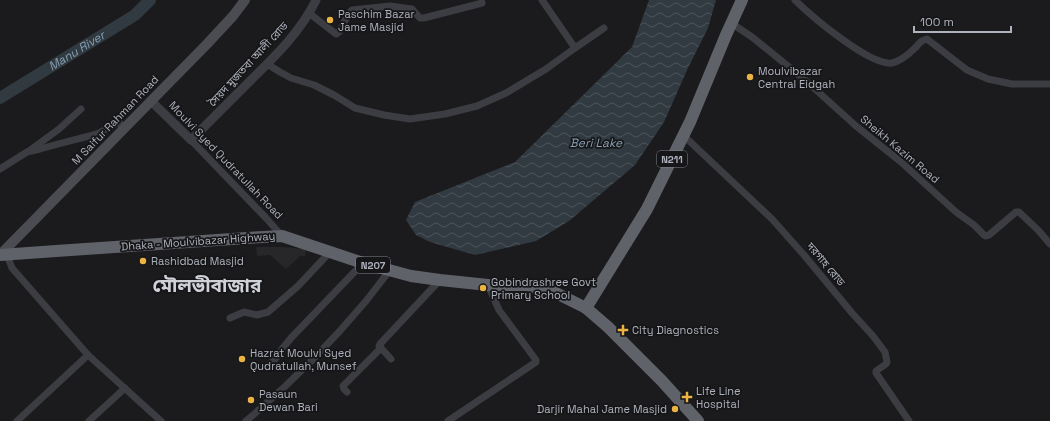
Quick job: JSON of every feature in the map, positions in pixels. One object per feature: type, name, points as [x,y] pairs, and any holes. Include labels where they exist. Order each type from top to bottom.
[{"type":"highway","name":"N211","points":[[586,308],[647,209],[684,136],[742,0]]},
{"type":"highway","name":"Dhaka - Moulvibazar Highway","points":[[2,255],[282,236],[363,263],[411,276],[488,285],[527,285],[556,293],[586,308],[662,381],[698,421]]},
{"type":"main road","name":"M Saifur Rahman Road","points":[[2,255],[151,100],[212,39],[245,0]]},
{"type":"street","name":"সৈয়দ মুজতবা আলী রোড","points":[[191,140],[268,64],[291,39],[310,12],[316,0]]},
{"type":"street","points":[[542,0],[575,48]]},
{"type":"street","points":[[795,0],[826,28],[866,55],[882,62],[891,63],[899,61],[921,42],[927,39],[967,70],[988,79],[1012,84],[1050,84]]},
{"type":"street","points":[[310,12],[336,34],[340,32],[348,13],[352,10],[390,6],[412,9],[420,18],[424,18],[482,3]]},
{"type":"street","name":"Sheikh Kazim Road","points":[[731,24],[752,37],[804,80],[984,235],[989,235],[1016,212],[1019,212],[1050,244]]},
{"type":"street","points":[[268,64],[291,78],[314,84],[355,108],[410,119],[445,114],[477,106],[506,93],[546,69],[604,28]]},
{"type":"street","name":"Moulvi Syed Qudratullah Road","points":[[151,100],[282,236]]},
{"type":"street","points":[[0,169],[59,129],[81,109]]},
{"type":"street","points":[[27,152],[97,134],[118,122],[124,129]]},
{"type":"street","name":"দরগাহ রোড","points":[[684,136],[772,219],[873,336],[885,352],[887,362],[876,371],[876,373],[909,421]]},
{"type":"street","points":[[230,318],[244,312],[257,315],[268,312],[298,286],[330,252]]},
{"type":"street","points":[[2,255],[88,355],[161,421]]},
{"type":"street","points":[[269,365],[304,324],[363,263]]},
{"type":"street","points":[[246,421],[331,340],[366,301],[390,270]]},
{"type":"street","points":[[391,359],[379,346],[380,344],[440,280]]},
{"type":"street","points":[[448,421],[536,362],[499,310],[488,285]]},
{"type":"street","points":[[347,392],[344,389],[344,386],[381,348]]},
{"type":"street","points":[[18,421],[88,355]]},
{"type":"street","points":[[89,421],[125,388]]},
{"type":"shaded area","points":[[256,247],[306,249],[305,256],[300,256],[286,269],[270,255],[257,256]]},
{"type":"water","name":"Beri Lake","points":[[649,0],[716,0],[708,28],[664,122],[635,165],[569,221],[536,241],[475,255],[430,242],[416,235],[406,220],[415,202],[515,162],[632,47]]},
{"type":"waterway","name":"Manu River","points":[[0,98],[135,15],[150,0]]},
{"type":"place","name":"Paschim Bazar Jame Masjid","points":[[330,20]]},
{"type":"place","name":"Moulvibazar Central Eidgah","points":[[750,77]]},
{"type":"place","name":"Rashidbad Masjid","points":[[143,261]]},
{"type":"place","name":"Gobindrashree Govt Primary School","points":[[483,288]]},
{"type":"place","name":"City Diagnostics","points":[[623,330]]},
{"type":"place","name":"Hazrat Moulvi Syed Qudratullah, Munsef","points":[[242,359]]},
{"type":"place","name":"Life Line Hospital","points":[[687,397]]},
{"type":"place","name":"Pasaun Dewan Bari","points":[[251,400]]},
{"type":"place","name":"Darjir Mahal Jame Masjid","points":[[675,409]]},
{"type":"district","name":"মৌলভীবাজার","points":[[207,285]]}]
